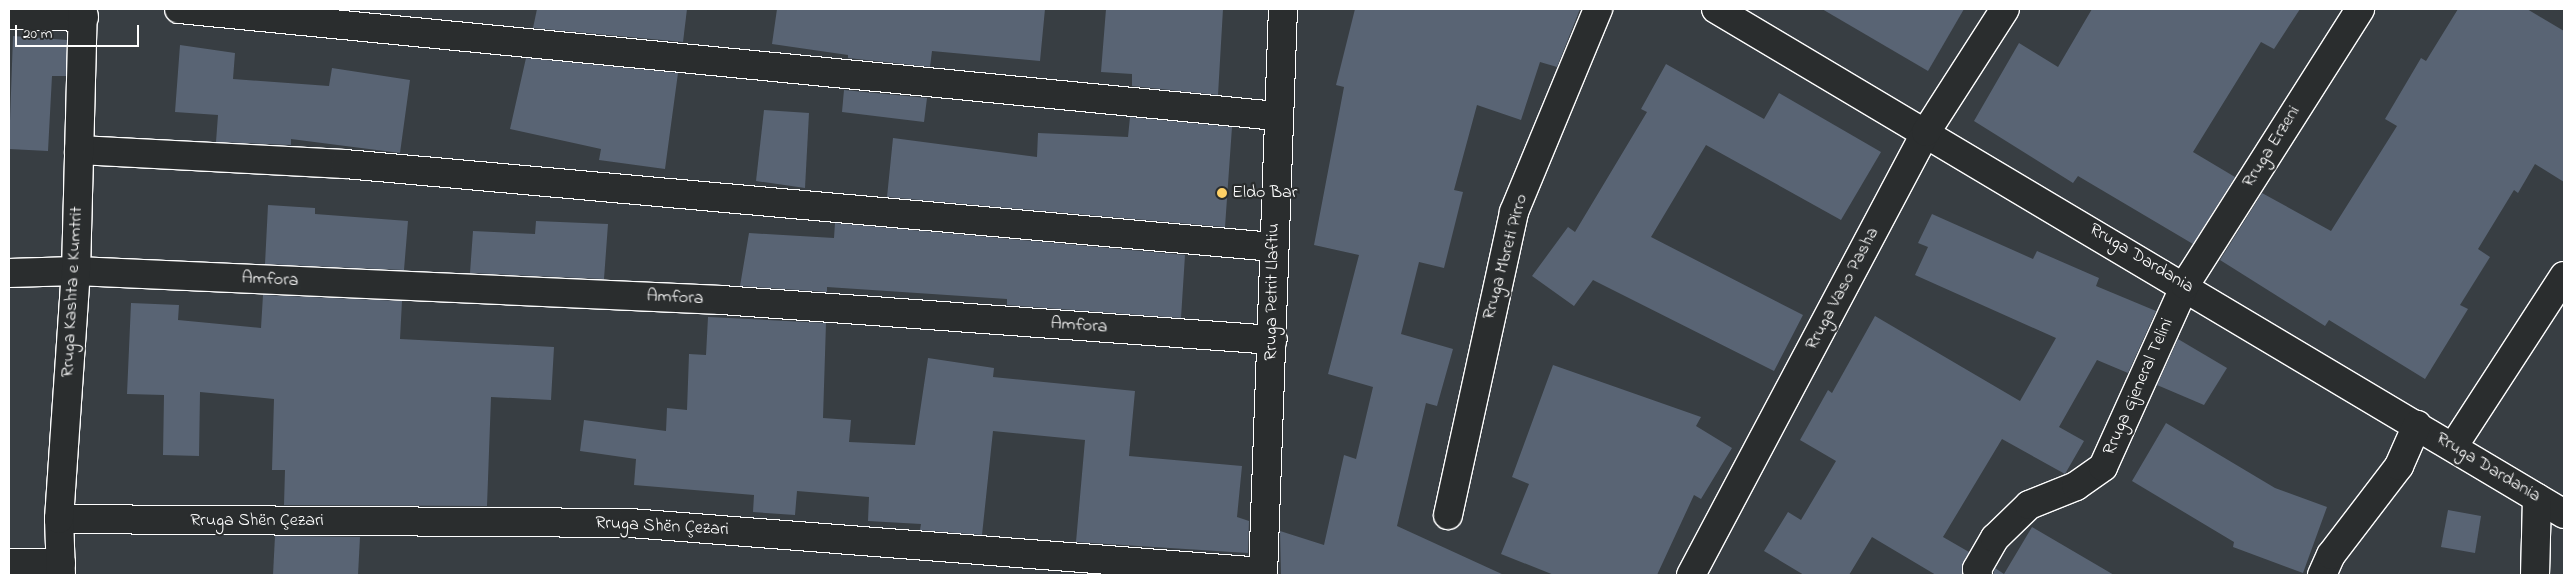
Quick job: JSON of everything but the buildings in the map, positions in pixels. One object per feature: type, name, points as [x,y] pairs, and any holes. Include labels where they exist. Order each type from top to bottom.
[{"type":"street","points":[[179,9],[1278,116]]},
{"type":"street","name":"Rruga Petrit Llaftiu","points":[[1263,574],[1273,340],[1274,246],[1283,9]]},
{"type":"street","name":"Rruga Mbreti Pirro","points":[[1448,515],[1514,212],[1598,9]]},
{"type":"street","name":"Rruga Dardania","points":[[1716,9],[2185,285],[2564,514]]},
{"type":"street","name":"Rruga Vaso Pasha","points":[[1692,575],[1926,132],[2004,9]]},
{"type":"street","name":"Rruga Erzeni","points":[[2185,285],[2360,9]]},
{"type":"street","points":[[9,15],[84,13]]},
{"type":"street","name":"Rruga Kashta e Kumtrit","points":[[61,569],[59,519],[76,271],[84,13]]},
{"type":"street","points":[[79,150],[355,165],[1274,246]]},
{"type":"street","name":"Amfora","points":[[9,272],[76,271],[721,300],[1273,340]]},
{"type":"street","points":[[2453,447],[2564,276]]},
{"type":"street","name":"Rruga Gjeneral Telini","points":[[1978,575],[1977,569],[1995,538],[2029,505],[2076,486],[2103,467],[2185,285]]},
{"type":"street","points":[[2322,575],[2331,554],[2399,466],[2417,425]]},
{"type":"street","points":[[2535,575],[2537,498]]},
{"type":"street","name":"Rruga Shën Çezari","points":[[59,519],[630,523],[1263,574]]},
{"type":"street","points":[[9,563],[61,569]]},
{"type":"place","name":"Eldo Bar","points":[[1222,193]]}]
